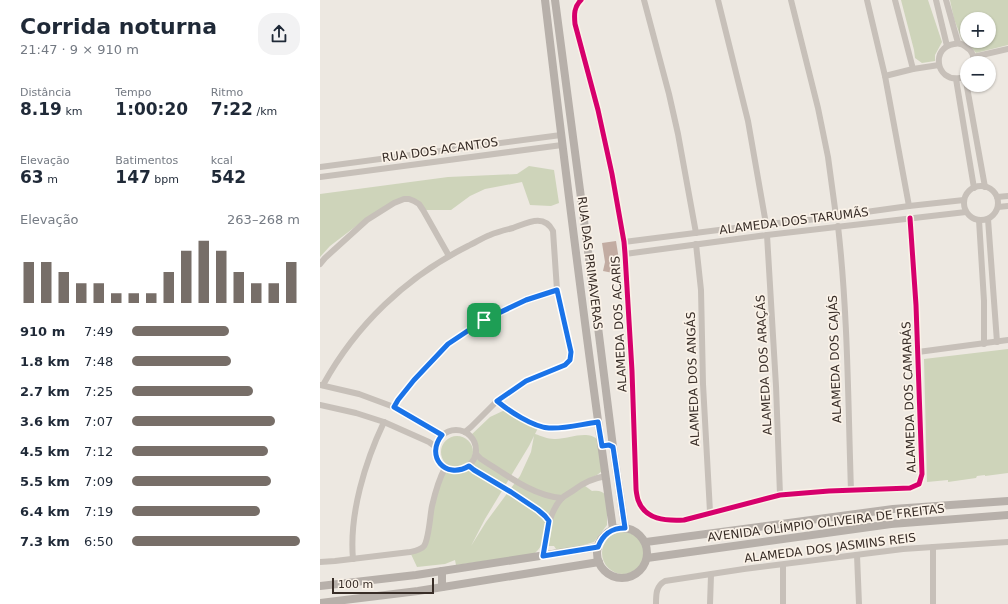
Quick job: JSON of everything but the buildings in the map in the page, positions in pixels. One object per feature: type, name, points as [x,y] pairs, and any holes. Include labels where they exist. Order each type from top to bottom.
[{"type":"main road","name":"RUA DAS PRIMAVERAS","points":[[545,0],[562,145],[613,530]]},
{"type":"main road","points":[[555,0],[613,447],[625,528]]},
{"type":"main road","points":[[586,328],[598,327]]},
{"type":"main road","points":[[602,446],[609,445],[613,447]]},
{"type":"main road","name":"AVENIDA OLÍMPIO OLIVEIRA DE FREITAS","points":[[646,542],[893,509],[1008,501]]},
{"type":"main road","name":"AVENIDA OLÍMPIO OLIVEIRA DE FREITAS","points":[[648,558],[891,524],[1008,516]]},
{"type":"main road","points":[[619,528],[625,528],[634,530],[641,535],[646,542],[648,558],[642,570],[632,577],[620,578],[611,576],[604,570],[597,555],[601,539],[606,534],[619,528]]},
{"type":"main road","points":[[320,586],[442,571],[598,547]]},
{"type":"main road","points":[[320,603],[418,591],[599,562]]},
{"type":"main road","points":[[442,571],[442,587]]},
{"type":"street","name":"ALAMEDA DOS ACARIS","points":[[581,0],[576,7],[574,14],[575,24],[598,110],[612,174],[624,242],[632,371],[636,488],[638,499],[642,508],[650,515],[660,519],[684,520],[780,495]]},
{"type":"street","points":[[644,0],[678,134],[696,233]]},
{"type":"street","points":[[718,0],[748,121],[766,224]]},
{"type":"street","points":[[792,0],[818,108],[828,157],[836,216]]},
{"type":"street","points":[[867,0],[885,76],[910,206]]},
{"type":"street","points":[[895,0],[913,69]]},
{"type":"street","points":[[936,0],[947,46]]},
{"type":"street","points":[[946,0],[958,44]]},
{"type":"street","points":[[940,18],[950,15]]},
{"type":"street","points":[[960,77],[952,78],[943,73],[939,65],[939,59],[943,49],[952,44],[963,45],[968,47],[972,56]]},
{"type":"street","points":[[986,56],[1008,49]]},
{"type":"street","points":[[885,76],[913,69],[939,65]]},
{"type":"street","points":[[956,78],[974,188]]},
{"type":"street","points":[[969,92],[985,187]]},
{"type":"street","name":"RUA DOS ACANTOS","points":[[320,167],[561,135]]},
{"type":"street","name":"RUA DOS ACANTOS","points":[[320,177],[562,145]]},
{"type":"street","points":[[980,186],[985,187],[994,192],[997,197],[998,207],[994,214],[988,219],[974,219],[966,212],[964,200],[966,195],[974,188],[980,186]]},
{"type":"street","points":[[997,197],[1008,196]]},
{"type":"street","points":[[320,264],[368,220],[394,203],[404,199],[409,199],[419,204],[449,256]]},
{"type":"street","name":"ALAMEDA DOS TARUMÃS","points":[[624,242],[964,200]]},
{"type":"street","points":[[998,207],[1008,206]]},
{"type":"street","points":[[873,211],[874,222]]},
{"type":"street","name":"ALAMEDA DOS TARUMÃS","points":[[625,254],[802,230],[966,212]]},
{"type":"street","name":"ALAMEDA DOS CAMARÁS","points":[[780,495],[829,491],[910,488],[919,484],[922,474],[918,352],[910,218]]},
{"type":"street","points":[[988,219],[997,342]]},
{"type":"street","points":[[442,435],[394,407],[359,394],[321,385],[356,335],[395,294],[428,269],[449,256],[490,235],[531,221],[539,220],[546,222],[550,226],[554,237],[557,290],[571,352],[570,360],[559,368],[526,381],[497,401],[465,432]]},
{"type":"street","points":[[979,220],[984,301],[984,344]]},
{"type":"street","points":[[801,221],[802,230]]},
{"type":"street","name":"ALAMEDA DOS CAJÁS","points":[[838,226],[842,261],[846,339],[851,491]]},
{"type":"street","points":[[729,229],[731,240]]},
{"type":"street","name":"ALAMEDA DOS ARAÇÁS","points":[[767,235],[776,386],[780,495]]},
{"type":"street","name":"ALAMEDA DOS ANGÁS","points":[[696,244],[701,290],[703,384],[710,512]]},
{"type":"street","points":[[394,407],[414,380],[448,344],[484,320],[526,300],[557,290]]},
{"type":"street","points":[[918,352],[1008,340]]},
{"type":"street","points":[[497,401],[507,409],[539,426],[550,428],[598,422]]},
{"type":"street","points":[[320,404],[384,422],[436,446]]},
{"type":"street","points":[[353,559],[352,551],[354,525],[358,498],[368,461],[384,422]]},
{"type":"street","points":[[451,430],[460,430],[465,432],[474,441],[476,448],[476,454],[473,461],[469,466],[463,469],[451,470],[445,468],[440,464],[435,453],[438,440],[442,435],[451,430]]},
{"type":"street","points":[[476,454],[481,459],[537,492],[562,498]]},
{"type":"street","points":[[469,466],[538,510],[549,521]]},
{"type":"street","points":[[320,562],[410,552],[422,548],[425,545],[432,506],[445,468]]},
{"type":"street","points":[[543,556],[549,521],[556,506],[562,498],[581,484],[606,476]]},
{"type":"street","points":[[511,492],[517,481]]},
{"type":"street","name":"ALAMEDA DOS JASMINS REIS","points":[[656,604],[656,593],[658,587],[665,581],[744,569],[903,549],[1008,542]]},
{"type":"street","points":[[933,548],[933,604]]},
{"type":"street","points":[[858,555],[859,604]]},
{"type":"street","points":[[783,565],[783,604]]},
{"type":"street","points":[[710,575],[710,604]]},
{"type":"green space","points":[[901,0],[928,0],[942,42],[935,55],[935,61],[922,63],[915,58]]},
{"type":"green space","points":[[950,0],[1008,0],[1008,45],[996,48],[996,12],[960,12],[960,35],[954,19]]},
{"type":"green space","points":[[972,48],[996,48],[976,53]]},
{"type":"green space","points":[[529,166],[554,170],[559,203],[551,206],[530,205],[522,182],[485,189],[470,196],[451,210],[423,210],[409,199],[368,217],[330,246],[320,257],[320,194],[448,177],[517,174]]},
{"type":"green space","points":[[1008,349],[1008,473],[977,476],[976,478],[948,482],[948,480],[927,482],[924,359]]},
{"type":"green space","points":[[507,409],[539,426],[535,434],[551,439],[588,435],[598,440],[602,471],[581,483],[592,491],[600,491],[607,496],[607,525],[594,542],[563,551],[556,549],[554,546],[541,546],[534,554],[456,565],[455,560],[445,564],[417,567],[410,552],[422,548],[432,506],[446,466],[451,470],[456,471],[469,465],[475,457],[476,452],[475,444],[470,436],[490,417]],"holes":[[[534,436],[531,452],[520,476],[486,522],[471,546],[485,519]]]},
{"type":"green space","points":[[457,436],[463,437],[470,443],[473,452],[472,458],[466,465],[457,468],[451,467],[444,461],[441,452],[442,446],[448,439]]},
{"type":"green space","points":[[619,532],[627,532],[635,535],[641,541],[644,553],[641,565],[635,571],[627,574],[619,574],[611,571],[605,565],[602,557],[602,549],[605,541],[611,535]]},
{"type":"cycle path","points":[[581,0],[575,11],[575,24],[598,110],[612,174],[624,242],[632,371],[636,492],[641,507],[646,512],[657,518],[684,520],[780,495],[829,491],[910,488],[919,484],[922,474],[916,305],[910,218]]},
{"type":"route","points":[[557,290],[571,352],[570,360],[559,368],[526,381],[497,401],[507,409],[539,426],[550,428],[598,422],[602,446],[609,445],[613,447],[625,528],[619,528],[606,534],[601,539],[598,547],[543,556],[549,521],[545,516],[511,492],[469,466],[457,470],[445,468],[440,464],[435,453],[438,440],[442,435],[394,407],[414,380],[448,344],[484,320],[526,300],[557,290]]}]
